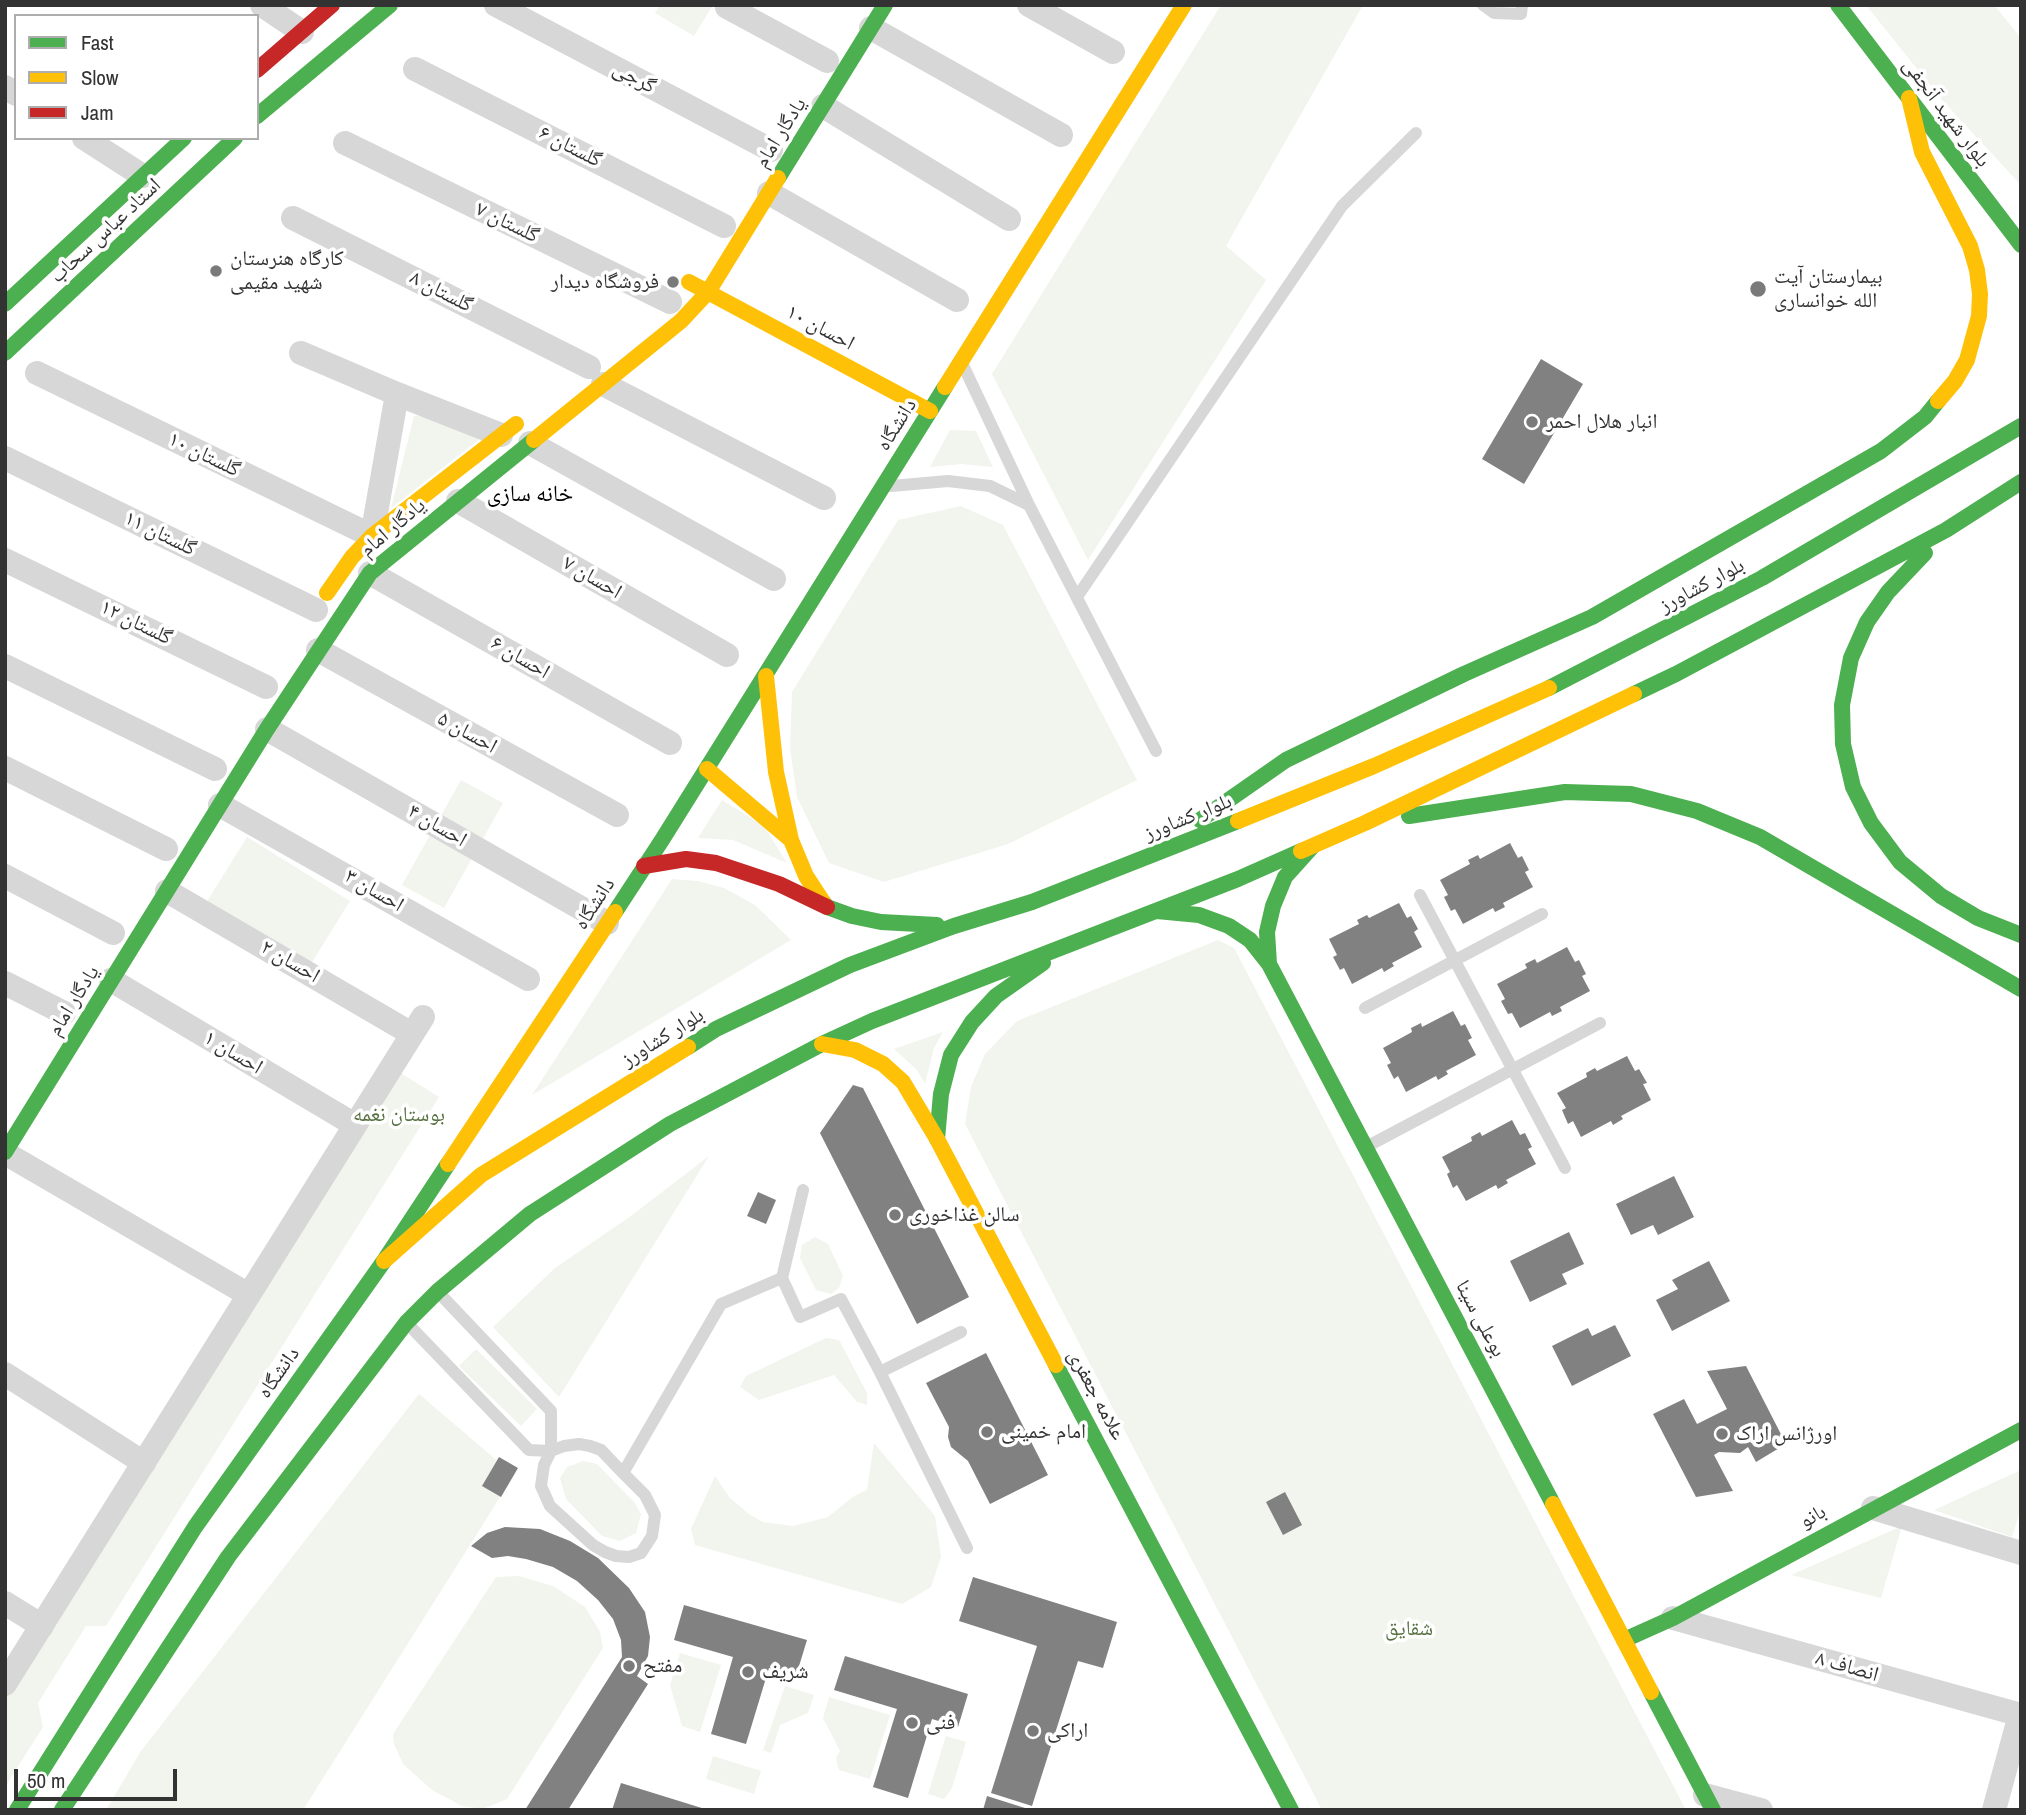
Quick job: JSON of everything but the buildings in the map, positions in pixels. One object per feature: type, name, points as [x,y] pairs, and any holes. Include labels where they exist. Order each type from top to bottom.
[{"type":"main road","points":[[259,68],[332,5]]},
{"type":"main road","points":[[259,113],[390,5]]},
{"type":"main road","name":"یادگار امام","points":[[5,1152],[267,729],[370,573],[530,443],[592,371],[681,321],[708,292],[885,5]]},
{"type":"main road","name":"دانشگاه","points":[[18,1810],[195,1527],[384,1262],[707,769],[1184,5]]},
{"type":"main road","name":"بلوار شهید آنجفی","points":[[1838,5],[2021,246]]},
{"type":"main road","points":[[1146,858],[1286,760],[1464,674],[1592,617],[1881,451],[1925,417],[1955,381],[1967,360],[1979,316],[1980,294],[1970,246],[1922,152],[1909,97]]},
{"type":"main road","name":"استاد عباس سحاب","points":[[5,304],[182,140]]},
{"type":"main road","name":"استاد عباس سحاب","points":[[5,353],[233,140]]},
{"type":"main road","name":"احسان ۱۰","points":[[665,306],[692,277],[708,292],[930,411]]},
{"type":"main road","name":"یادگار امام","points":[[312,615],[352,556],[372,536],[523,418]]},
{"type":"main road","name":"بلوار کشاورز","points":[[384,1262],[481,1175],[716,1030],[850,965],[954,926],[1032,902],[1146,858],[1374,766],[1561,683],[1762,578],[2021,426]]},
{"type":"main road","points":[[62,1810],[228,1557],[406,1323],[438,1291],[530,1214],[670,1124],[822,1044],[872,1021],[1157,911],[1365,823],[1676,674],[1946,530],[2021,482]]},
{"type":"main road","points":[[1946,530],[1888,592],[1867,622],[1851,658],[1842,705],[1843,744],[1853,787],[1871,823],[1900,862],[1941,896],[1978,918],[2021,935]]},
{"type":"main road","points":[[766,676],[776,772],[791,840],[806,876],[827,907]]},
{"type":"main road","points":[[707,769],[791,840]]},
{"type":"main road","points":[[1365,823],[1565,792],[1631,794],[1697,811],[1760,837],[2021,989]]},
{"type":"main road","points":[[1269,964],[1268,932],[1273,906],[1285,877],[1312,847]]},
{"type":"main road","points":[[644,866],[686,859],[716,863],[779,884],[852,916],[881,922],[954,926]]},
{"type":"main road","name":"بوعلی سینا","points":[[1157,911],[1199,915],[1229,926],[1250,940],[1269,964],[1709,1802]]},
{"type":"main road","points":[[937,1139],[941,1094],[951,1055],[972,1022],[996,996],[1071,945]]},
{"type":"main road","name":"علامه جعفری","points":[[822,1044],[855,1050],[883,1064],[903,1082],[937,1139],[1291,1810]]},
{"type":"main road","name":"بانو","points":[[1625,1640],[1672,1618],[2021,1430]]},
{"type":"street","points":[[262,5],[302,32]]},
{"type":"street","name":"گرجی","points":[[496,5],[771,150]]},
{"type":"street","points":[[1029,5],[1113,52]]},
{"type":"street","points":[[727,7],[827,61]]},
{"type":"street","points":[[871,28],[1061,135]]},
{"type":"street","name":"گلستان ۶","points":[[415,69],[724,226]]},
{"type":"street","points":[[823,106],[1009,219]]},
{"type":"street","points":[[87,140],[143,176]]},
{"type":"street","name":"گلستان ۷","points":[[345,143],[665,306]]},
{"type":"street","points":[[769,193],[957,300]]},
{"type":"street","name":"گلستان ۸","points":[[293,218],[592,371],[824,498]]},
{"type":"street","points":[[301,353],[501,435]]},
{"type":"street","name":"گلستان ۱۰","points":[[37,373],[372,536]]},
{"type":"street","points":[[372,536],[397,394]]},
{"type":"street","points":[[530,443],[774,579]]},
{"type":"street","name":"گلستان ۱۱","points":[[5,458],[312,615]]},
{"type":"street","name":"احسان ۷","points":[[458,501],[727,655]]},
{"type":"street","name":"گلستان ۱۲","points":[[5,559],[266,687]]},
{"type":"street","name":"احسان ۶","points":[[370,573],[670,743]]},
{"type":"street","name":"احسان ۵","points":[[318,650],[617,815]]},
{"type":"street","points":[[5,666],[215,769]]},
{"type":"street","name":"احسان ۴","points":[[267,729],[607,923]]},
{"type":"street","points":[[5,768],[166,848]]},
{"type":"street","name":"احسان ۳","points":[[220,805],[528,979]]},
{"type":"street","points":[[5,876],[113,934]]},
{"type":"street","name":"احسان ۲","points":[[167,891],[418,1025],[355,1125]]},
{"type":"street","name":"احسان ۱","points":[[111,980],[355,1125]]},
{"type":"street","points":[[5,982],[64,1013]]},
{"type":"street","points":[[5,1684],[355,1125]]},
{"type":"street","points":[[5,1152],[249,1295]]},
{"type":"street","points":[[5,1374],[144,1463]]},
{"type":"street","points":[[1873,1508],[2021,1553]]},
{"type":"street","points":[[5,1603],[42,1626]]},
{"type":"street","name":"انصاف ۸","points":[[1672,1618],[2020,1715]]},
{"type":"street","points":[[1994,1810],[2020,1715]]},
{"type":"street","points":[[1709,1802],[1761,1810]]},
{"type":"lane","points":[[1483,5],[1494,13],[1521,14],[1522,5]]},
{"type":"lane","points":[[1077,597],[1342,206],[1416,133]]},
{"type":"lane","points":[[961,362],[1029,505],[1156,751]]},
{"type":"lane","points":[[884,487],[948,481],[990,486],[1029,505]]},
{"type":"lane","points":[[1420,895],[1565,1168]]},
{"type":"lane","points":[[1365,1008],[1542,914]]},
{"type":"lane","points":[[1365,1147],[1600,1023]]},
{"type":"lane","points":[[803,1191],[782,1278],[800,1317],[841,1299],[967,1548]]},
{"type":"lane","points":[[624,1473],[721,1304],[782,1278]]},
{"type":"lane","points":[[406,1323],[528,1450],[551,1451],[579,1444],[601,1450],[645,1495],[655,1515],[650,1541],[641,1552],[629,1557],[616,1556],[593,1545],[550,1506],[541,1486],[544,1465],[551,1451],[551,1411],[438,1291]]},
{"type":"lane","points":[[880,1372],[961,1332]]},
{"type":"green space","points":[[660,5],[713,5],[694,36],[655,13]]},
{"type":"green space","points":[[1221,5],[1363,5],[1226,246],[1266,280],[1088,560],[992,374]]},
{"type":"green space","points":[[1866,5],[1994,5],[2021,38],[2021,185],[1942,100]]},
{"type":"green space","points":[[424,415],[481,438],[391,508],[414,416]]},
{"type":"green space","points":[[950,430],[976,431],[993,467],[961,464],[930,467]]},
{"type":"green space","points":[[961,506],[1003,525],[1137,780],[1008,844],[884,882],[829,863],[797,797],[790,748],[792,692],[898,520]]},
{"type":"green space","points":[[461,780],[503,803],[444,908],[402,885]]},
{"type":"green space","points":[[722,800],[764,826],[787,863],[733,840],[698,838]]},
{"type":"green space","points":[[247,837],[350,901],[309,967],[206,903]]},
{"type":"green space","points":[[672,879],[698,881],[724,888],[755,905],[791,940],[532,1095]]},
{"type":"green space","name":"شقایق","points":[[1218,940],[1234,948],[1686,1810],[1322,1810],[965,1124],[971,1087],[985,1054],[1017,1021]]},
{"type":"green space","points":[[943,1032],[934,1048],[925,1084],[917,1070],[894,1049]]},
{"type":"green space","name":"بوستان نغمه","points":[[399,1072],[439,1097],[106,1626],[86,1626],[38,1703],[43,1727],[5,1787],[5,1698]]},
{"type":"green space","points":[[709,1156],[559,1397],[493,1327],[555,1268],[631,1216]]},
{"type":"green space","points":[[815,1237],[828,1244],[843,1276],[839,1288],[831,1294],[816,1290],[800,1258],[802,1245]]},
{"type":"green space","points":[[826,1338],[839,1340],[867,1393],[867,1405],[857,1402],[834,1375],[759,1400],[740,1387],[746,1376]]},
{"type":"green space","points":[[476,1349],[537,1409],[521,1426],[459,1366]]},
{"type":"green space","points":[[419,1394],[514,1475],[303,1810],[106,1810],[141,1751]]},
{"type":"green space","points":[[874,1443],[935,1516],[941,1557],[931,1587],[902,1604],[695,1545],[691,1529],[715,1476],[730,1498],[749,1514],[763,1522],[793,1526],[828,1517],[854,1496],[867,1490]]},
{"type":"green space","points":[[583,1461],[597,1464],[635,1503],[641,1514],[636,1533],[620,1541],[602,1536],[566,1499],[560,1478],[567,1467]]},
{"type":"green space","points":[[2021,1470],[2021,1508],[2012,1537],[1934,1510]]},
{"type":"green space","points":[[1902,1526],[1881,1598],[1791,1575]]},
{"type":"green space","points":[[519,1576],[553,1586],[585,1607],[600,1632],[603,1648],[507,1799],[483,1809],[462,1806],[432,1790],[403,1764],[394,1744],[393,1734],[496,1577]]},
{"type":"green space","points":[[680,1653],[721,1665],[700,1732],[682,1726],[670,1685]]},
{"type":"green space","points":[[785,1686],[814,1695],[808,1713],[780,1725],[771,1753],[763,1750]]},
{"type":"green space","points":[[829,1697],[890,1715],[870,1779],[839,1770],[836,1758],[840,1751],[823,1718]]},
{"type":"green space","points":[[946,1736],[966,1742],[952,1788],[944,1799],[928,1794]]},
{"type":"green space","points":[[713,1756],[761,1771],[754,1794],[706,1779]]},
{"type":"traffic: fast","points":[[259,114],[390,5]]},
{"type":"traffic: fast","points":[[778,178],[885,5]]},
{"type":"traffic: fast","points":[[1838,5],[2021,245]]},
{"type":"traffic: fast","points":[[5,304],[182,140]]},
{"type":"traffic: fast","points":[[5,353],[233,140]]},
{"type":"traffic: fast","points":[[615,912],[945,387]]},
{"type":"traffic: fast","points":[[1200,820],[1286,760],[1464,674],[1592,617],[1881,451],[1925,417],[1938,401]]},
{"type":"traffic: fast","points":[[1549,688],[1762,578],[2021,426]]},
{"type":"traffic: fast","points":[[5,1152],[267,729],[370,573],[534,440]]},
{"type":"traffic: fast","points":[[1634,694],[1946,530],[2021,482]]},
{"type":"traffic: fast","points":[[1925,553],[1888,592],[1867,622],[1851,658],[1842,705],[1843,744],[1853,787],[1871,823],[1900,862],[1941,896],[1978,918],[2021,935]]},
{"type":"traffic: fast","points":[[1409,816],[1565,792],[1631,794],[1697,811],[1760,837],[2021,989]]},
{"type":"traffic: fast","points":[[688,1047],[716,1029],[850,965],[954,926],[1032,902],[1238,821]]},
{"type":"traffic: fast","points":[[1269,964],[1267,932],[1273,906],[1285,877],[1312,847]]},
{"type":"traffic: fast","points":[[438,1291],[530,1214],[670,1124],[822,1044],[872,1021],[1238,879],[1301,851]]},
{"type":"traffic: fast","points":[[823,902],[827,907],[852,916],[881,922],[937,925]]},
{"type":"traffic: fast","points":[[1157,911],[1199,915],[1229,926],[1250,940],[1269,964],[1553,1504]]},
{"type":"traffic: fast","points":[[937,1139],[941,1094],[951,1055],[972,1022],[996,996],[1043,963]]},
{"type":"traffic: fast","points":[[17,1810],[195,1527],[384,1261],[448,1164]]},
{"type":"traffic: fast","points":[[62,1810],[228,1557],[406,1323],[438,1291]]},
{"type":"traffic: fast","points":[[1056,1365],[1291,1810]]},
{"type":"traffic: fast","points":[[1624,1640],[1673,1618],[2021,1430]]},
{"type":"traffic: fast","points":[[1651,1692],[1713,1810]]},
{"type":"traffic: slow","points":[[945,387],[1184,5]]},
{"type":"traffic: slow","points":[[1909,98],[1922,152],[1970,246],[1980,294],[1979,316],[1967,360],[1955,381],[1938,401]]},
{"type":"traffic: slow","points":[[534,440],[681,321],[708,292],[778,178]]},
{"type":"traffic: slow","points":[[689,282],[930,411]]},
{"type":"traffic: slow","points":[[327,593],[352,557],[372,536],[516,424]]},
{"type":"traffic: slow","points":[[766,676],[776,772],[791,840],[806,876],[823,902]]},
{"type":"traffic: slow","points":[[1238,821],[1374,766],[1549,688]]},
{"type":"traffic: slow","points":[[1301,851],[1634,694]]},
{"type":"traffic: slow","points":[[707,769],[791,840]]},
{"type":"traffic: slow","points":[[448,1164],[615,912]]},
{"type":"traffic: slow","points":[[822,1044],[855,1050],[883,1064],[903,1082],[937,1139],[1056,1365]]},
{"type":"traffic: slow","points":[[384,1261],[481,1175],[688,1047]]},
{"type":"traffic: slow","points":[[1553,1504],[1651,1692]]},
{"type":"traffic: jam","points":[[259,68],[332,5]]},
{"type":"traffic: jam","points":[[644,866],[686,859],[716,863],[779,884],[827,907]]},
{"type":"place","name":"کارگاه هنرستان شهید مقیمی","points":[[216,271]]},
{"type":"place","name":"فروشگاه دیدار","points":[[673,282]]},
{"type":"place","name":"بیمارستان آیت الله خوانساری","points":[[1758,289]]},
{"type":"place","name":"انبار هلال احمر","points":[[1532,422]]},
{"type":"place","name":"سالن غذاخوری","points":[[895,1215]]},
{"type":"place","name":"امام خمینی","points":[[987,1432]]},
{"type":"place","name":"اورژانس اراک","points":[[1722,1434]]},
{"type":"place","name":"مفتح","points":[[629,1666]]},
{"type":"place","name":"شریف","points":[[748,1672]]},
{"type":"place","name":"فنی","points":[[912,1723]]},
{"type":"place","name":"اراکی","points":[[1033,1731]]},
{"type":"district","name":"خانه سازی","points":[[530,495]]}]
